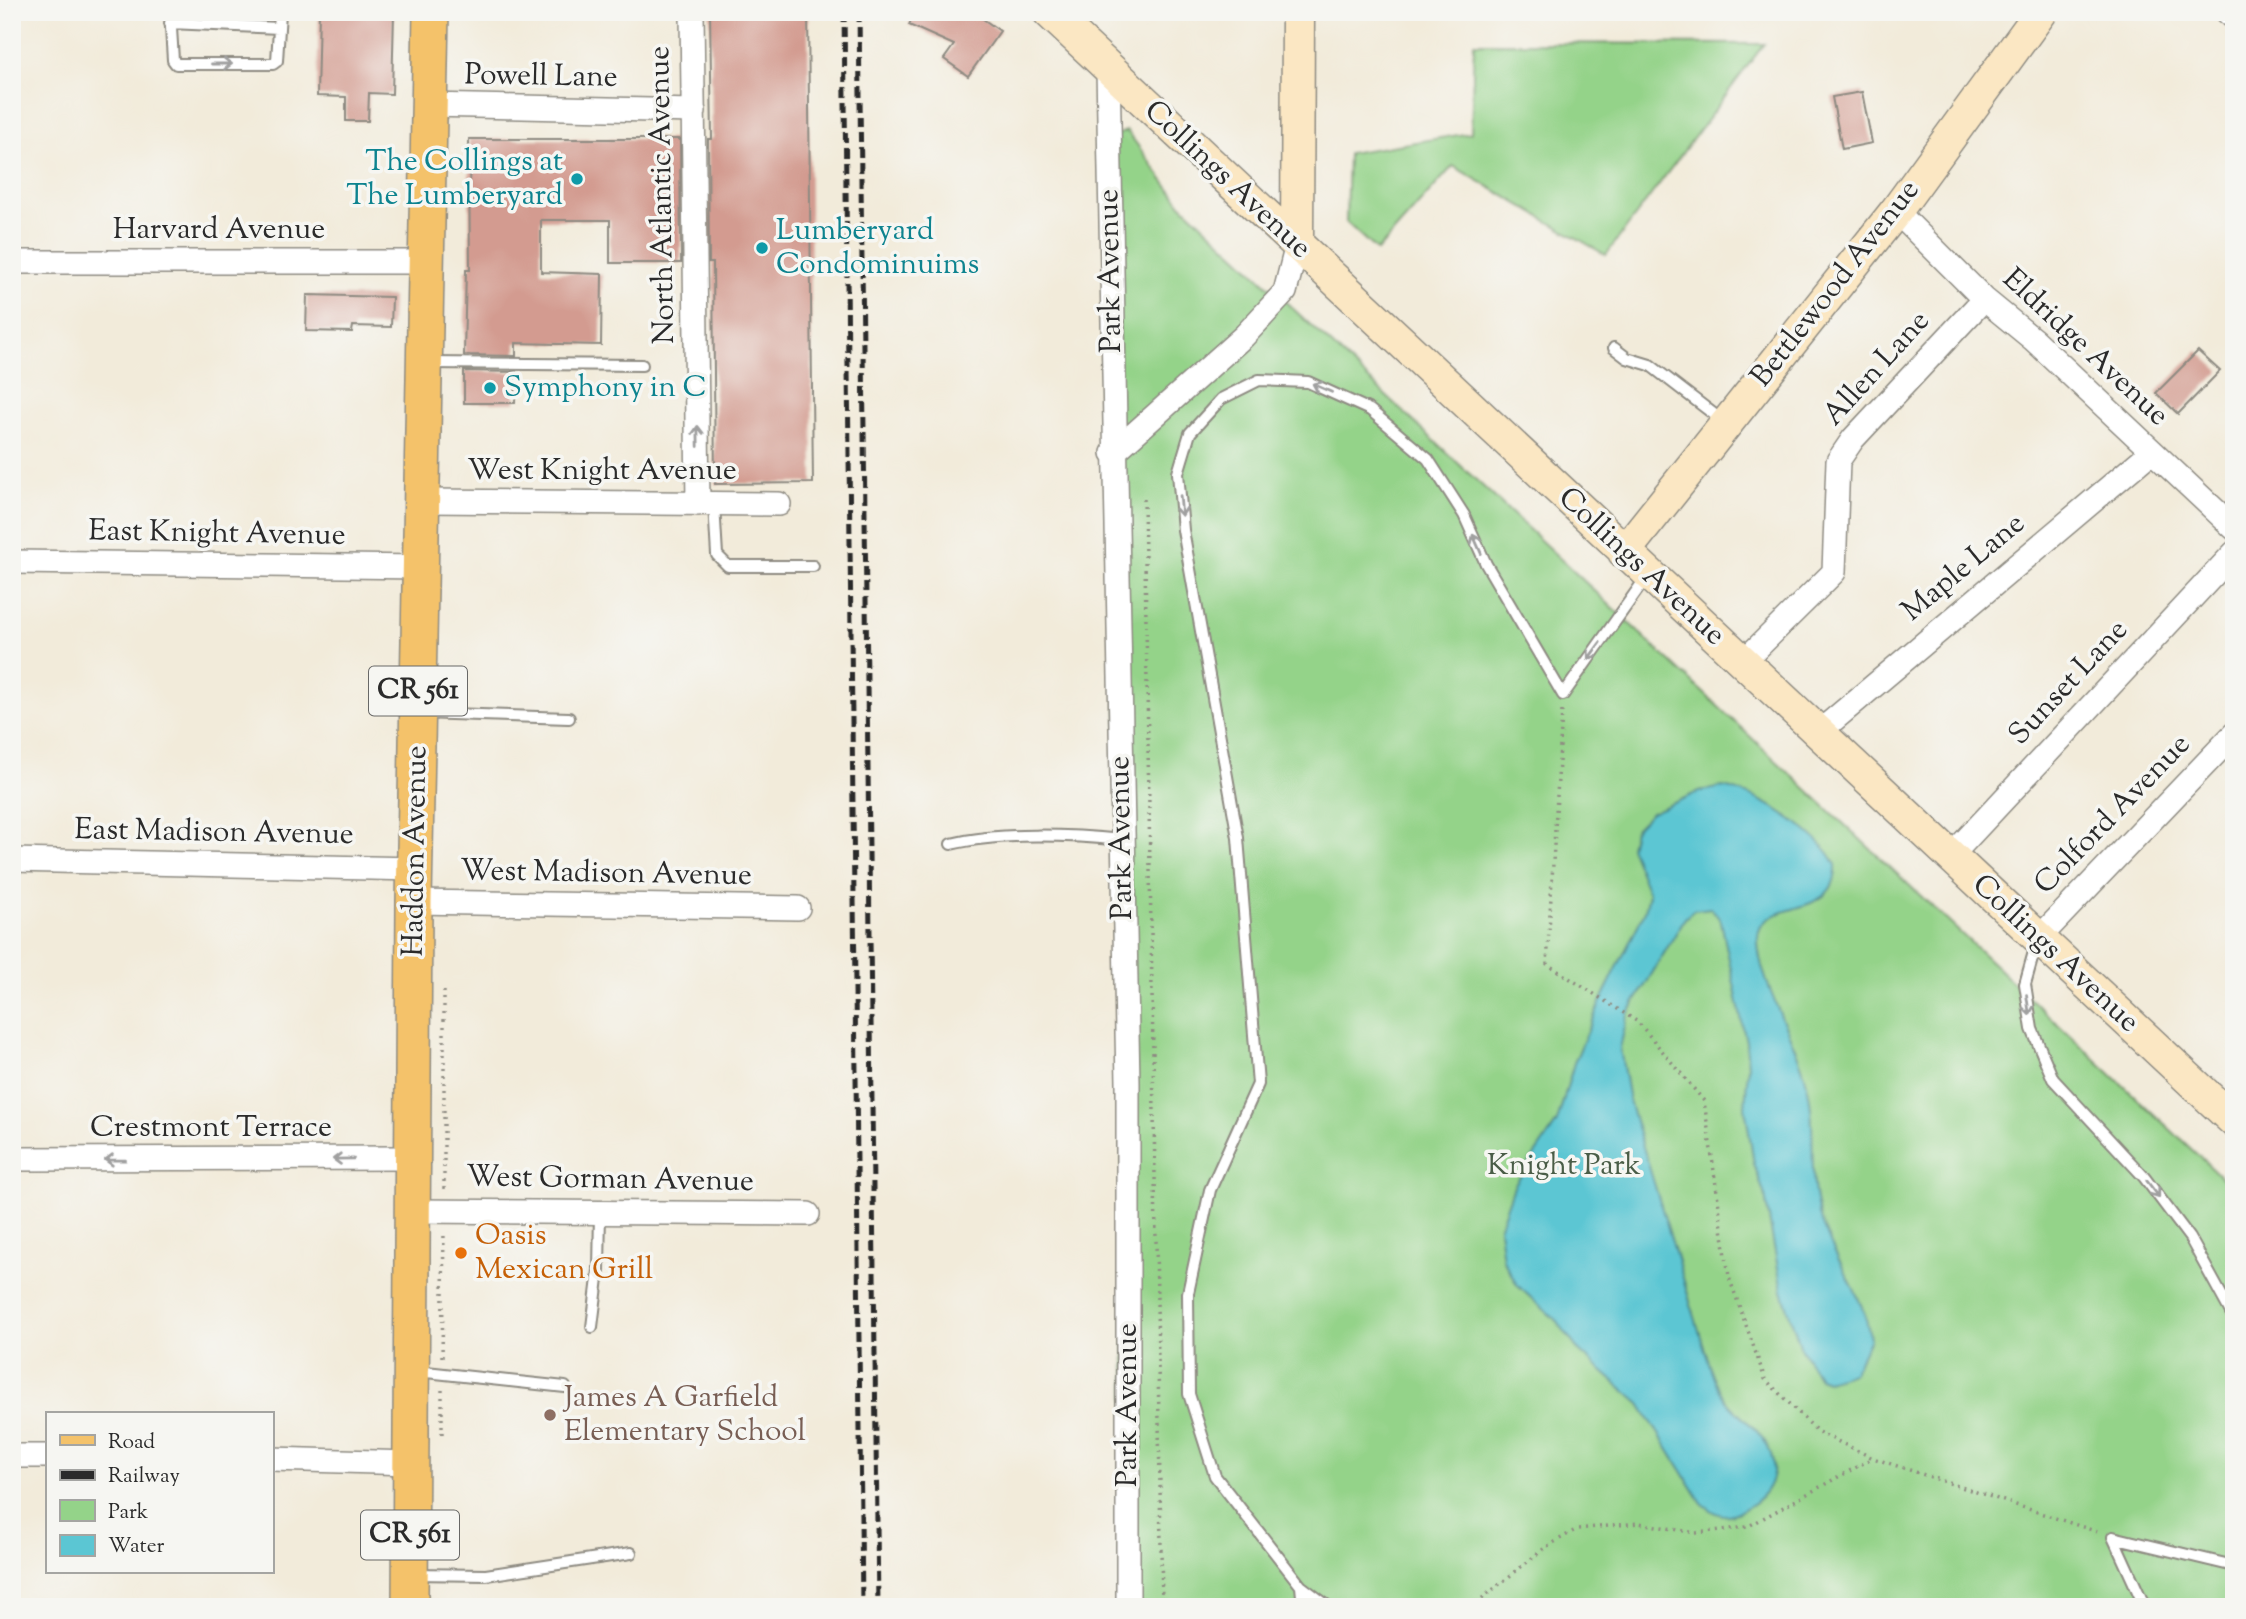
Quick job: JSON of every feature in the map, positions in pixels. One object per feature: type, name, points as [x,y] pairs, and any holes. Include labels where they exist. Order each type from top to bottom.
[{"type":"main road","name":"Haddon Avenue","points":[[410,1590],[411,1463],[427,1371],[428,1210],[411,1158],[431,12]]},
{"type":"main road","name":"Collings Avenue","points":[[1049,12],[2234,1121]]},
{"type":"main road","points":[[1297,246],[1298,12]]},
{"type":"main road","name":"Bettlewood Avenue","points":[[1624,552],[1896,211],[2041,12]]},
{"type":"street","name":"North Atlantic Avenue","points":[[692,12],[695,242],[706,504]]},
{"type":"street","points":[[2227,12],[2234,18]]},
{"type":"street","name":"Park Avenue","points":[[1108,69],[1113,453],[1128,1083],[1128,1607]]},
{"type":"street","name":"Powell Lane","points":[[429,106],[694,111]]},
{"type":"street","name":"Eldridge Avenue","points":[[1896,211],[1984,299],[2034,340],[2234,528]]},
{"type":"street","points":[[1113,453],[1244,336],[1286,292],[1297,246]]},
{"type":"street","name":"Harvard Avenue","points":[[12,262],[427,262]]},
{"type":"street","name":"Allen Lane","points":[[1743,662],[1834,572],[1838,461],[1853,439],[1984,299]]},
{"type":"street","name":"Maple Lane","points":[[1818,733],[2151,452]]},
{"type":"street","name":"West Knight Avenue","points":[[424,501],[779,504]]},
{"type":"street","name":"Sunset Lane","points":[[1950,857],[2234,553]]},
{"type":"street","name":"East Knight Avenue","points":[[12,562],[421,567]]},
{"type":"street","name":"Colford Avenue","points":[[2039,939],[2234,734]]},
{"type":"street","name":"East Madison Avenue","points":[[12,860],[414,886]]},
{"type":"street","name":"West Madison Avenue","points":[[414,886],[798,908]]},
{"type":"street","name":"Crestmont Terrace","points":[[12,1159],[411,1158]]},
{"type":"street","name":"West Gorman Avenue","points":[[428,1210],[808,1214]]},
{"type":"street","points":[[12,1456],[46,1456]]},
{"type":"street","points":[[273,1460],[411,1463]]},
{"type":"lane","points":[[279,28],[170,18],[173,60],[176,64],[273,64],[276,61],[279,28],[280,12]]},
{"type":"lane","points":[[1615,348],[1627,358],[1650,365],[1726,424]]},
{"type":"lane","points":[[425,363],[642,365]]},
{"type":"lane","points":[[1329,1607],[1301,1586],[1215,1476],[1189,1394],[1188,1293],[1210,1190],[1258,1084],[1238,838],[1183,530],[1178,473],[1190,433],[1221,399],[1259,380],[1308,382],[1370,410],[1428,459],[1464,514],[1486,564],[1563,695],[1649,574]]},
{"type":"lane","points":[[706,504],[717,555],[728,566],[813,566]]},
{"type":"lane","points":[[418,713],[569,718]]},
{"type":"lane","points":[[951,844],[994,838],[1073,837],[1122,840]]},
{"type":"lane","points":[[2039,939],[2028,967],[2025,984],[2032,1029],[2053,1079],[2151,1187],[2190,1238],[2234,1318]]},
{"type":"lane","points":[[592,1327],[599,1270],[600,1212]]},
{"type":"lane","points":[[427,1371],[565,1387]]},
{"type":"lane","points":[[2113,1536],[2234,1566]]},
{"type":"lane","points":[[2113,1536],[2145,1607]]},
{"type":"lane","points":[[410,1590],[486,1574],[631,1553]]},
{"type":"lane","points":[[1301,1586],[1303,1607]]},
{"type":"path","points":[[1144,499],[1162,1607]]},
{"type":"path","points":[[1563,695],[1547,964],[1638,1022],[1704,1101],[1730,1277],[1765,1379],[1818,1432],[1873,1458],[2113,1536]]},
{"type":"path","points":[[442,1440],[427,1371],[428,1210],[444,986]]},
{"type":"path","points":[[1471,1607],[1546,1547],[1577,1529],[1639,1523],[1696,1533],[1747,1527],[1873,1458]]},
{"type":"green space","points":[[1474,43],[1764,44],[1606,255],[1453,166],[1377,251],[1346,222],[1348,153],[1471,133]]},
{"type":"green space","name":"Knight Park","points":[[1127,131],[1181,204],[2234,1189],[2234,1607],[1128,1607],[1110,137]]},
{"type":"water","points":[[1723,787],[1754,798],[1787,816],[1817,840],[1836,865],[1833,883],[1825,895],[1771,917],[1762,925],[1758,937],[1759,952],[1769,987],[1799,1058],[1809,1092],[1814,1184],[1821,1221],[1856,1293],[1870,1339],[1853,1373],[1827,1381],[1819,1378],[1801,1349],[1782,1291],[1765,1196],[1754,1164],[1745,1107],[1748,1066],[1746,1042],[1721,921],[1711,908],[1694,910],[1685,918],[1628,1014],[1620,1048],[1629,1101],[1712,1373],[1725,1399],[1764,1441],[1773,1465],[1768,1487],[1761,1497],[1750,1506],[1726,1515],[1714,1512],[1702,1503],[1640,1404],[1579,1351],[1557,1321],[1518,1286],[1503,1260],[1499,1228],[1515,1184],[1557,1122],[1574,1063],[1645,911],[1649,894],[1630,847],[1634,830],[1651,813],[1698,792]]},
{"type":"building","points":[[319,12],[394,12],[392,94],[369,93],[368,121],[346,121],[346,97],[317,96]]},
{"type":"building","name":"Lumberyard Condominuims","points":[[710,12],[808,12],[813,483],[715,484],[713,263],[709,263],[708,139],[712,139]]},
{"type":"building","points":[[915,12],[973,12],[1000,31],[968,76],[944,59],[954,45],[909,25]]},
{"type":"building","points":[[1862,92],[1872,143],[1842,149],[1832,97]]},
{"type":"building","name":"The Collings at The Lumberyard","points":[[469,139],[680,139],[681,263],[610,263],[610,220],[541,220],[541,272],[602,274],[601,345],[516,343],[516,356],[464,355],[466,270],[470,270]]},
{"type":"building","points":[[307,295],[392,297],[391,327],[353,326],[352,332],[306,331]]},
{"type":"building","points":[[2198,351],[2220,371],[2178,414],[2156,393]]},
{"type":"building","name":"Symphony in C","points":[[464,371],[516,372],[515,403],[464,403]]},
{"type":"railway","points":[[844,12],[862,1607]]},
{"type":"railway","points":[[859,12],[878,1607]]},
{"type":"place","name":"The Collings at The Lumberyard","points":[[577,179]]},
{"type":"place","name":"Lumberyard Condominuims","points":[[762,248]]},
{"type":"place","name":"Symphony in C","points":[[490,388]]},
{"type":"place","name":"Oasis Mexican Grill","points":[[461,1253]]},
{"type":"place","name":"James A Garfield Elementary School","points":[[550,1415]]}]
